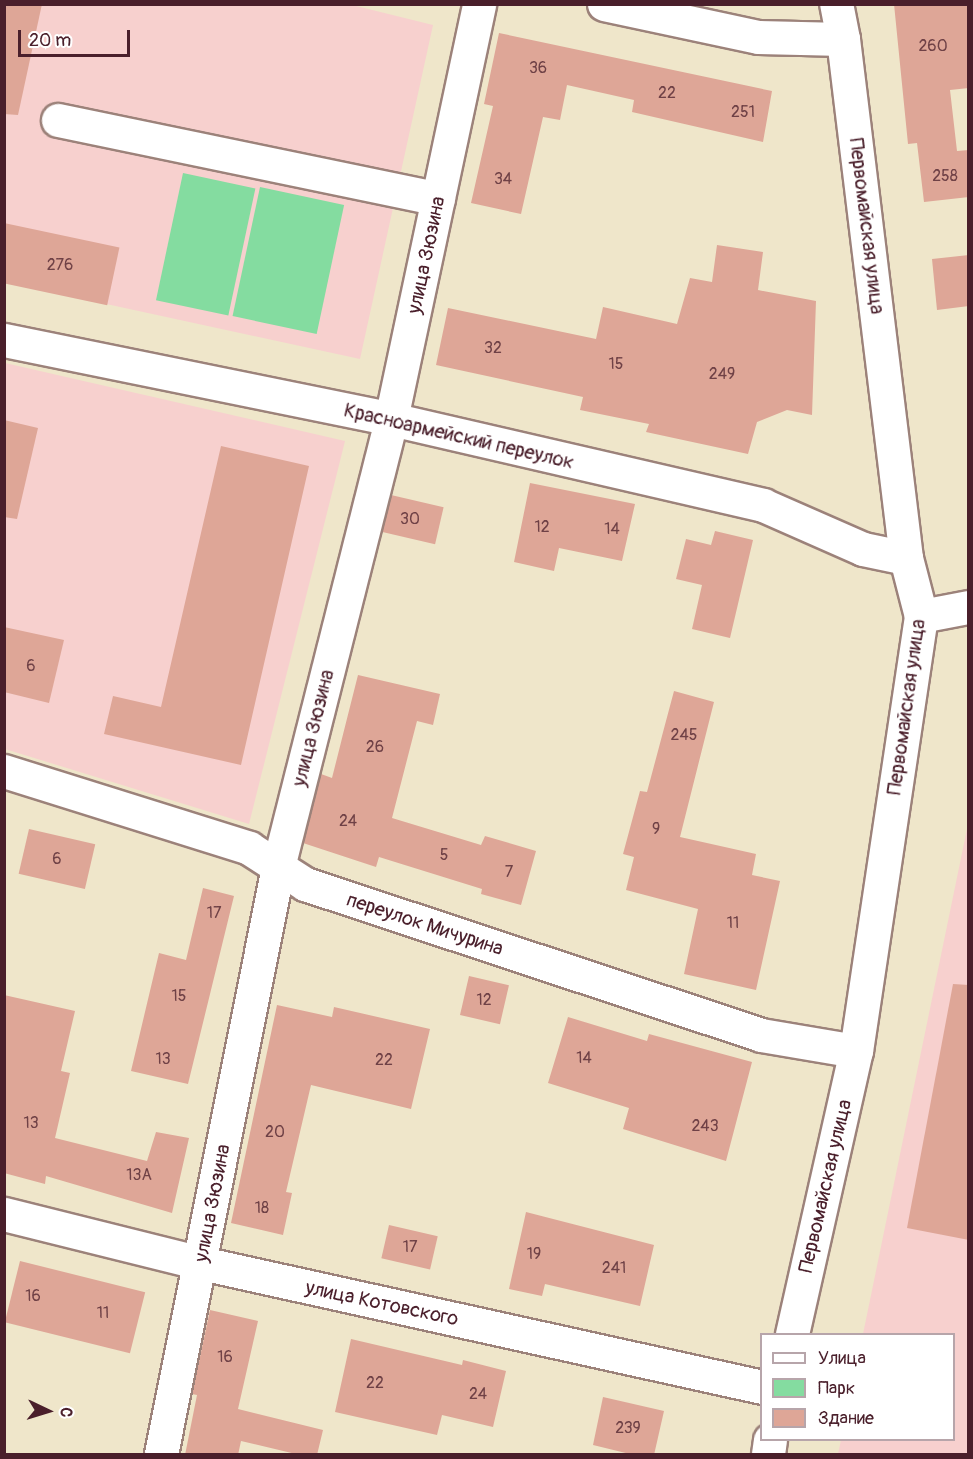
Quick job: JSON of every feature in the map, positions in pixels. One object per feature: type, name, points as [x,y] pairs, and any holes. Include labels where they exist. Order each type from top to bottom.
[{"type":"street","name":"улица Зюзина","points":[[161,1455],[278,867],[391,419],[479,4]]},
{"type":"street","points":[[604,4],[748,35],[843,39]]},
{"type":"street","points":[[730,4],[748,35]]},
{"type":"street","name":"Первомайская улица","points":[[792,1333],[856,1051],[921,616],[906,558],[843,39],[836,4]]},
{"type":"street","points":[[58,120],[438,199]]},
{"type":"street","name":"Красноармейский переулок","points":[[4,340],[391,419],[763,505],[863,549],[906,558]]},
{"type":"street","points":[[921,616],[969,607]]},
{"type":"street","name":"переулок Мичурина","points":[[4,771],[249,848],[305,884],[761,1035],[856,1051]]},
{"type":"street","name":"улица Котовского","points":[[4,1214],[201,1263],[760,1387]]},
{"type":"shaded area","points":[[348,4],[433,25],[360,359],[5,282],[5,5]]},
{"type":"shaded area","points":[[5,363],[345,441],[249,824],[5,749]]},
{"type":"shaded area","points":[[968,824],[968,1454],[838,1454],[841,1441],[955,1441],[955,1333],[863,1333]]},
{"type":"green space","points":[[183,173],[255,188],[228,316],[156,300]]},
{"type":"green space","points":[[260,187],[344,205],[317,334],[233,316]]},
{"type":"building","points":[[4,4],[42,4],[18,115],[4,114]]},
{"type":"building","points":[[894,4],[969,4],[969,88],[950,90],[957,151],[969,150],[969,197],[924,202],[917,143],[908,144]]},
{"type":"building","points":[[499,33],[772,91],[763,142],[632,112],[634,100],[567,85],[560,120],[543,117],[521,214],[471,203],[493,106],[484,104]]},
{"type":"building","points":[[4,223],[119,248],[107,305],[4,283]]},
{"type":"building","points":[[717,245],[763,252],[758,290],[816,301],[812,415],[787,410],[757,422],[748,454],[646,432],[649,424],[580,410],[583,397],[436,365],[448,308],[596,339],[603,307],[677,324],[690,278],[712,282]]},
{"type":"building","points":[[969,255],[969,306],[937,310],[932,259]]},
{"type":"building","points":[[4,420],[38,428],[17,519],[4,517]]},
{"type":"building","points":[[221,446],[309,466],[241,765],[104,734],[113,696],[161,707]]},
{"type":"building","points":[[530,483],[635,504],[622,561],[559,548],[554,571],[514,562]]},
{"type":"building","points":[[391,495],[444,507],[435,544],[382,532]]},
{"type":"building","points":[[715,531],[753,540],[730,638],[692,629],[702,585],[676,579],[686,539],[711,545]]},
{"type":"building","points":[[4,627],[64,640],[49,703],[4,692]]},
{"type":"building","points":[[358,675],[440,694],[433,725],[417,721],[392,818],[481,845],[485,836],[536,851],[521,905],[481,894],[482,889],[379,857],[376,867],[303,843],[321,774],[332,778]]},
{"type":"building","points":[[674,691],[714,702],[680,837],[756,854],[752,875],[780,881],[756,990],[684,974],[698,909],[626,890],[634,857],[623,854],[640,791],[647,792]]},
{"type":"building","points":[[29,829],[95,844],[85,889],[19,874]]},
{"type":"building","points":[[203,888],[234,896],[188,1084],[131,1071],[159,953],[186,960]]},
{"type":"building","points":[[469,976],[509,985],[500,1024],[460,1015]]},
{"type":"building","points":[[953,984],[969,985],[969,1240],[907,1228]]},
{"type":"building","points":[[4,995],[75,1011],[61,1071],[70,1073],[55,1138],[147,1161],[156,1132],[189,1138],[172,1213],[46,1176],[45,1184],[4,1173]]},
{"type":"building","points":[[277,1005],[332,1017],[334,1007],[430,1029],[411,1109],[311,1085],[286,1192],[292,1193],[283,1235],[231,1223]]},
{"type":"building","points":[[568,1017],[647,1041],[649,1034],[752,1062],[726,1161],[623,1129],[629,1108],[548,1083]]},
{"type":"building","points":[[526,1212],[654,1245],[640,1306],[545,1284],[542,1296],[509,1289]]},
{"type":"building","points":[[389,1225],[438,1236],[430,1269],[381,1258]]},
{"type":"building","points":[[20,1261],[145,1292],[130,1353],[5,1322]]},
{"type":"building","points":[[210,1310],[258,1321],[238,1409],[323,1430],[317,1455],[300,1455],[241,1441],[238,1455],[185,1455],[197,1395],[192,1394]]},
{"type":"building","points":[[351,1339],[462,1365],[463,1360],[506,1371],[493,1427],[442,1415],[437,1435],[335,1412]]},
{"type":"building","points":[[603,1397],[664,1411],[654,1455],[634,1455],[593,1445]]}]
